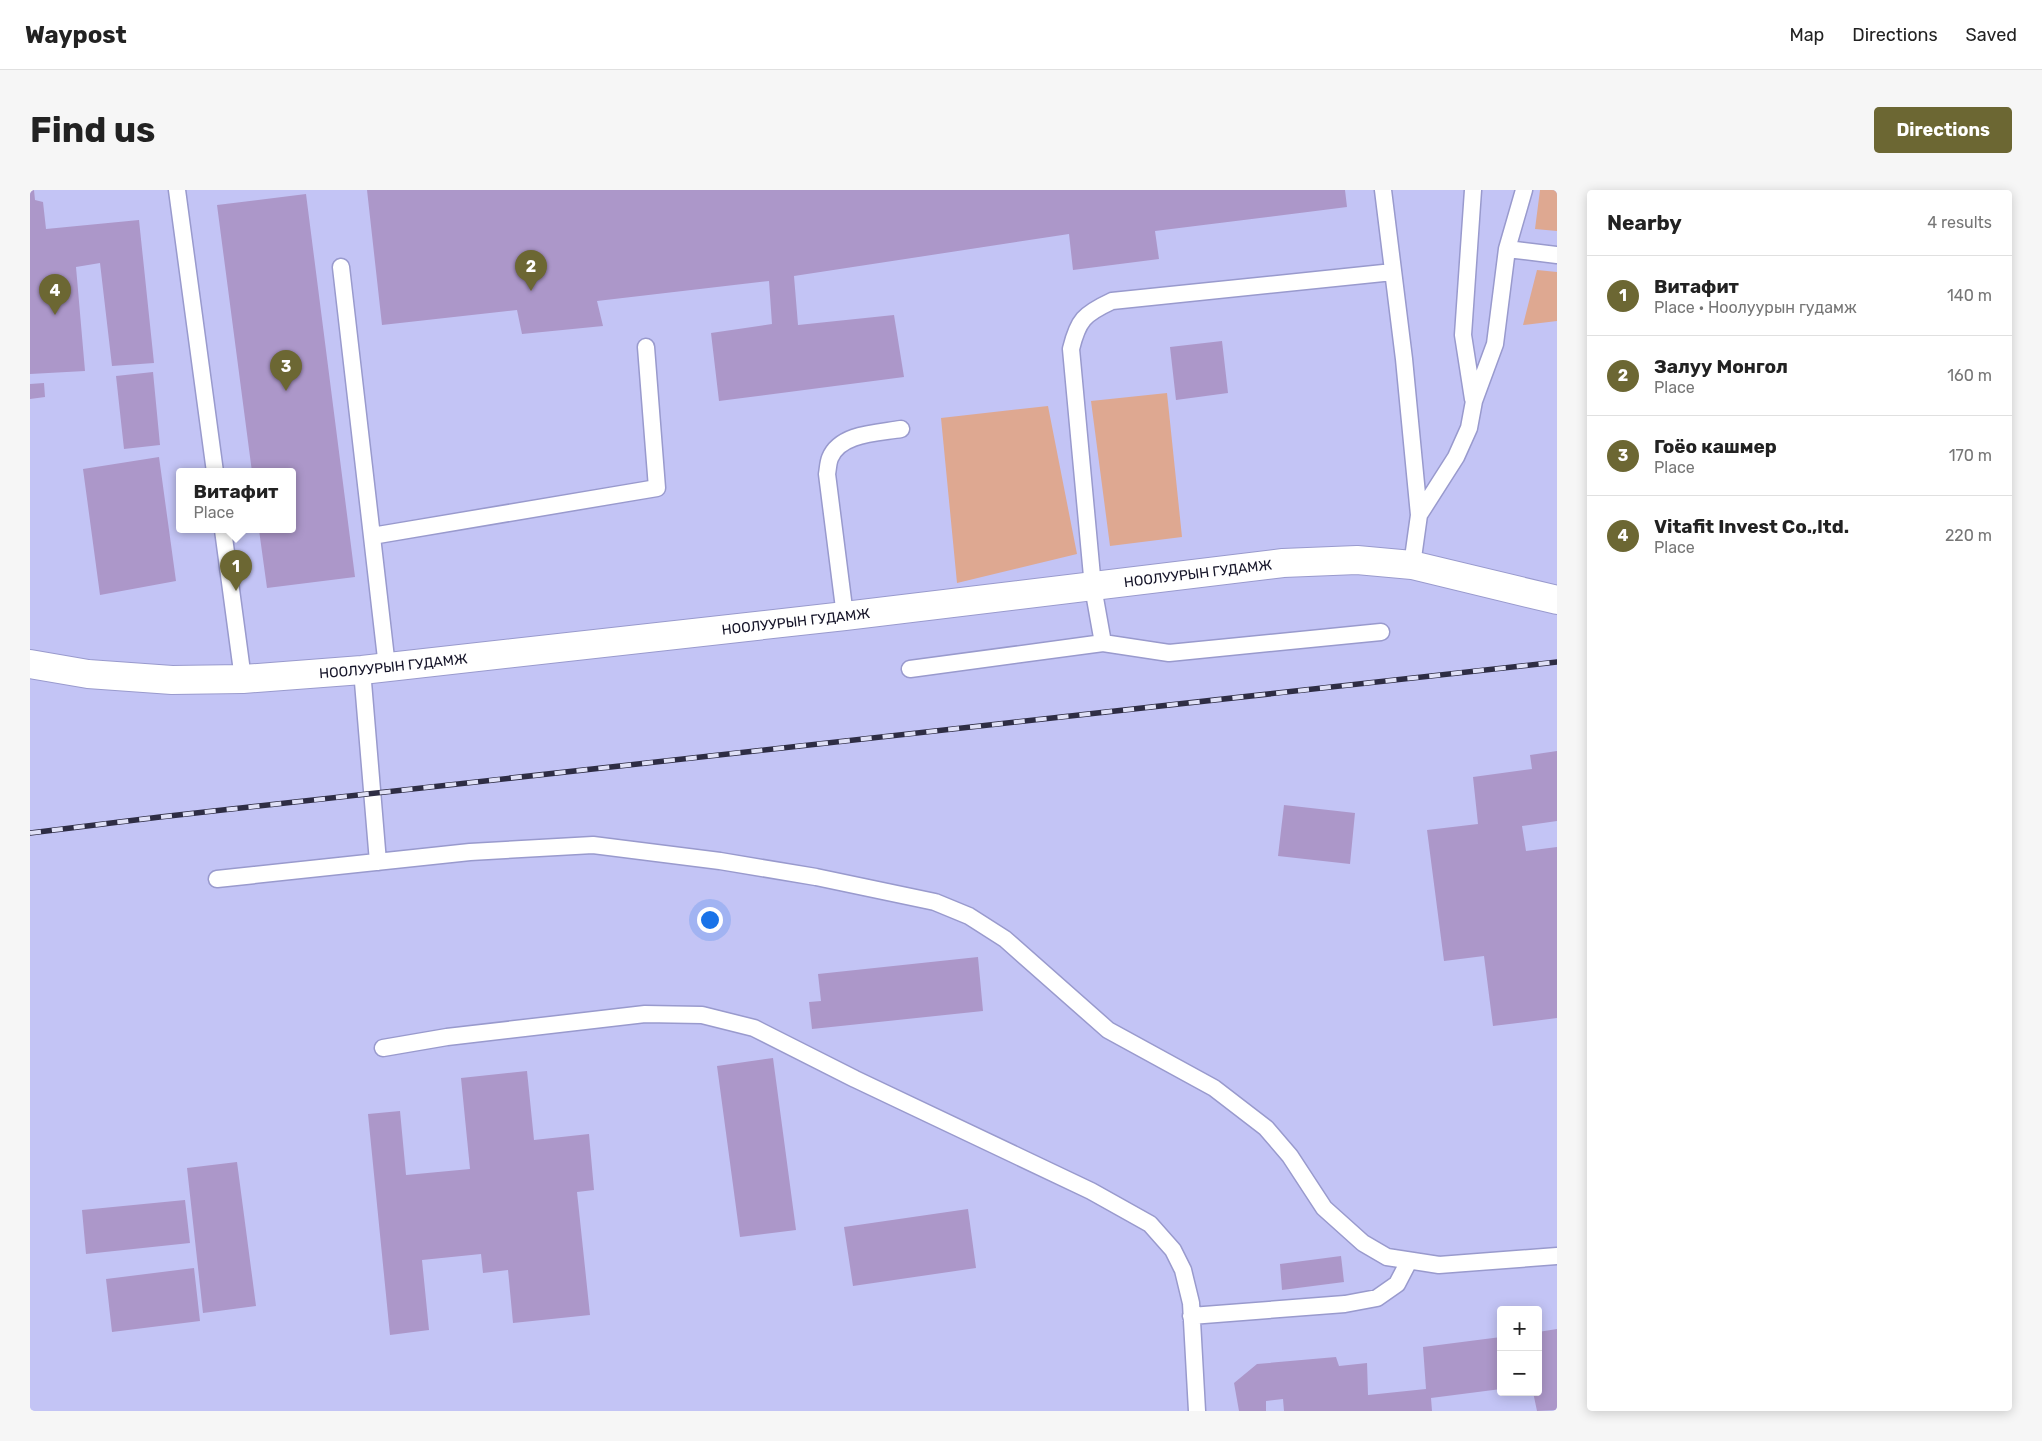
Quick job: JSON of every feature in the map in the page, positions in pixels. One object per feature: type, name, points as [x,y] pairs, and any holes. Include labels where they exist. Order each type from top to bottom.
[{"type":"street","name":"НООЛУУРЫН ГУДАМЖ","points":[[30,664],[88,674],[172,680],[243,679],[374,669],[1093,588],[1283,563],[1357,560],[1412,565],[1557,600]]},
{"type":"lane","points":[[176,190],[214,468]]},
{"type":"lane","points":[[1383,190],[1404,359],[1418,515],[1412,565]]},
{"type":"lane","points":[[1473,190],[1463,335],[1474,401]]},
{"type":"lane","points":[[1418,515],[1456,457],[1469,428],[1474,401],[1495,344],[1507,249],[1524,190]]},
{"type":"lane","points":[[1507,249],[1557,255]]},
{"type":"lane","points":[[341,267],[372,536],[378,862]]},
{"type":"lane","points":[[1103,643],[1093,588],[1071,349],[1076,329],[1092,310],[1112,301],[1393,272]]},
{"type":"lane","points":[[372,536],[657,488],[646,347]]},
{"type":"lane","points":[[845,616],[827,474],[830,459],[836,448],[849,439],[901,429]]},
{"type":"lane","points":[[223,533],[243,679]]},
{"type":"lane","points":[[910,669],[1103,643],[1169,653],[1381,632]]},
{"type":"lane","points":[[217,879],[470,852],[593,845],[702,858],[807,875],[935,902],[969,916],[1005,939],[1108,1030],[1214,1088],[1266,1128],[1290,1156],[1324,1208],[1363,1243],[1387,1257],[1439,1264],[1557,1256]]},
{"type":"lane","points":[[383,1048],[448,1037],[645,1014],[702,1015],[754,1028],[854,1079],[1091,1191],[1150,1224],[1173,1250],[1182,1270],[1191,1303],[1197,1411]]},
{"type":"lane","points":[[1191,1316],[1345,1304],[1377,1298],[1397,1284],[1409,1261]]},
{"type":"shaded area","points":[[30,190],[1557,190],[1557,1411],[30,1411]]},
{"type":"shaded area","points":[[1540,190],[1557,190],[1557,231],[1535,229]]},
{"type":"shaded area","points":[[1537,270],[1557,272],[1557,321],[1523,325]]},
{"type":"shaded area","points":[[1167,393],[1182,537],[1110,546],[1091,401]]},
{"type":"shaded area","points":[[1048,406],[1077,554],[957,583],[941,418]]},
{"type":"building","points":[[30,190],[34,190],[35,200],[43,202],[46,229],[139,220],[154,363],[112,366],[100,263],[76,267],[85,371],[30,374]]},
{"type":"building","points":[[367,190],[1345,190],[1347,207],[1155,231],[1159,259],[1073,270],[1069,234],[794,276],[798,325],[894,315],[904,377],[719,401],[711,333],[772,324],[769,281],[597,301],[603,326],[522,334],[517,310],[382,325]]},
{"type":"building","points":[[306,194],[355,577],[267,588],[259,533],[296,533],[296,468],[251,468],[217,205]]},
{"type":"building","points":[[1222,341],[1228,393],[1176,400],[1170,347]]},
{"type":"building","points":[[153,372],[160,445],[124,449],[116,376]]},
{"type":"building","points":[[44,383],[45,397],[30,399],[30,384]]},
{"type":"building","points":[[159,457],[176,581],[100,595],[83,469]]},
{"type":"building","points":[[1557,751],[1557,821],[1522,826],[1526,851],[1557,847],[1557,1018],[1493,1026],[1484,956],[1444,961],[1427,830],[1478,824],[1473,777],[1532,769],[1530,755]]},
{"type":"building","points":[[1284,805],[1355,813],[1350,864],[1278,856]]},
{"type":"building","points":[[978,957],[983,1011],[812,1029],[809,1002],[821,1001],[818,974]]},
{"type":"building","points":[[773,1058],[796,1230],[740,1237],[717,1066]]},
{"type":"building","points":[[527,1071],[534,1140],[589,1134],[594,1190],[577,1192],[590,1315],[513,1323],[508,1270],[483,1273],[481,1254],[422,1260],[429,1330],[390,1335],[368,1114],[400,1111],[406,1175],[470,1169],[461,1078]]},
{"type":"building","points":[[237,1162],[256,1306],[203,1313],[187,1168]]},
{"type":"building","points":[[185,1200],[190,1243],[86,1254],[82,1210]]},
{"type":"building","points":[[968,1209],[976,1268],[853,1286],[844,1227]]},
{"type":"building","points":[[1341,1256],[1344,1282],[1282,1290],[1280,1264]]},
{"type":"building","points":[[194,1268],[200,1321],[112,1332],[106,1279]]},
{"type":"building","points":[[1557,1329],[1557,1410],[1537,1411],[1534,1396],[1542,1396],[1542,1331]]},
{"type":"building","points":[[1497,1338],[1497,1390],[1431,1398],[1432,1411],[1284,1411],[1283,1399],[1266,1401],[1266,1411],[1239,1411],[1234,1383],[1257,1364],[1336,1357],[1339,1366],[1367,1363],[1368,1395],[1426,1389],[1423,1347]]},
{"type":"railway","points":[[30,833],[1557,662]]},
{"type":"place","name":"Залуу Монгол","points":[[531,291]]},
{"type":"place","name":"Vitafit Invest Co.,ltd.","points":[[55,315]]},
{"type":"place","name":"Гоёо кашмер","points":[[286,391]]},
{"type":"place","name":"Витафит","points":[[236,591]]}]
